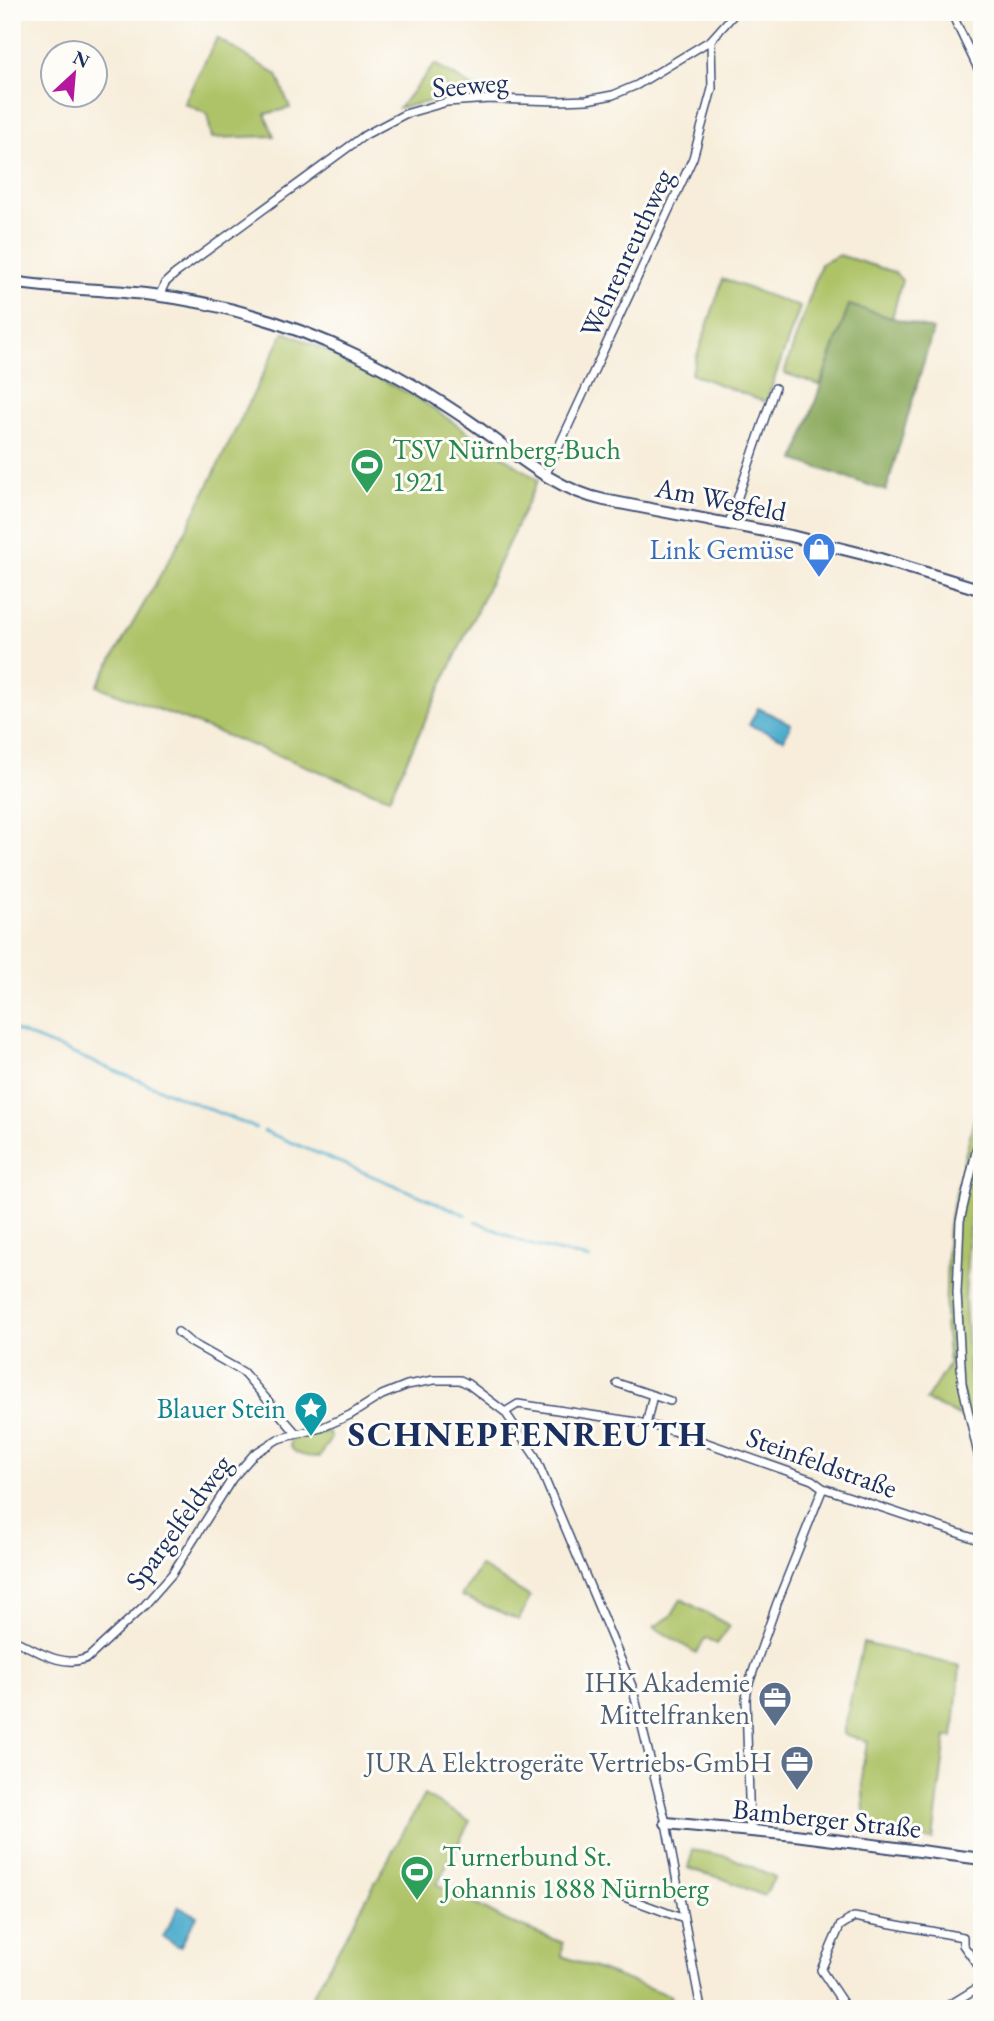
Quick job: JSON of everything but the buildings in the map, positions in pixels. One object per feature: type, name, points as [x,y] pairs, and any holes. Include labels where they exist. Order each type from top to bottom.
[{"type":"street","name":"Seeweg","points":[[159,296],[165,283],[175,274],[272,201],[365,135],[405,114],[447,102],[490,99],[559,102],[613,95],[637,85],[710,40],[736,12]]},
{"type":"street","points":[[951,12],[982,77]]},
{"type":"street","name":"Wehrenreuthweg","points":[[545,476],[693,158],[712,89],[710,40]]},
{"type":"street","name":"Am Wegfeld","points":[[12,282],[159,296],[264,317],[357,356],[457,413],[567,489],[593,498],[729,523],[850,550],[982,590]]},
{"type":"street","points":[[729,523],[775,388]]},
{"type":"street","points":[[982,1126],[962,1212],[957,1293],[962,1383],[982,1472]]},
{"type":"street","points":[[178,1332],[190,1342],[243,1372],[296,1433]]},
{"type":"street","name":"Spargelfeldweg","points":[[12,1639],[65,1662],[82,1661],[89,1657],[144,1606],[172,1574],[232,1479],[254,1454],[278,1439],[321,1428],[350,1415],[382,1395],[407,1385],[434,1380],[460,1380],[505,1412]]},
{"type":"street","points":[[617,1383],[670,1401]]},
{"type":"street","points":[[646,1424],[653,1395]]},
{"type":"street","name":"Steinfeldstraße","points":[[505,1412],[518,1404],[646,1424],[702,1440],[812,1480],[823,1488],[982,1541]]},
{"type":"street","points":[[505,1412],[535,1456],[632,1686],[666,1823],[701,2009]]},
{"type":"street","points":[[750,1831],[746,1699],[748,1686],[777,1603],[823,1488]]},
{"type":"street","name":"Bamberger Straße","points":[[666,1823],[982,1859]]},
{"type":"street","points":[[605,1890],[684,1919]]},
{"type":"street","points":[[847,2009],[821,1970],[840,1926],[854,1917],[963,1937],[963,1945],[982,1971]]},
{"type":"street","points":[[943,2009],[982,1985]]},
{"type":"green space","points":[[217,38],[277,75],[290,108],[265,114],[274,136],[212,138],[207,114],[184,103]]},
{"type":"green space","points":[[435,64],[479,91],[399,108]]},
{"type":"green space","points":[[839,255],[894,272],[902,280],[892,318],[849,305],[820,385],[784,373],[821,264]]},
{"type":"green space","points":[[723,279],[800,307],[766,402],[691,374]]},
{"type":"green space","points":[[849,305],[933,330],[886,491],[795,460]]},
{"type":"green space","name":"TSV Nürnberg-Buch 1921","points":[[284,332],[326,350],[419,399],[538,480],[389,798],[97,686],[185,532]]},
{"type":"green space","points":[[982,1087],[982,1172],[969,1227],[965,1300],[969,1369],[978,1425],[926,1400],[949,1364],[945,1322],[948,1226]]},
{"type":"green space","points":[[328,1431],[331,1438],[320,1457],[301,1455],[291,1447],[290,1442],[295,1438]]},
{"type":"green space","points":[[480,1566],[530,1597],[519,1620],[461,1596]]},
{"type":"green space","points":[[681,1599],[730,1626],[717,1644],[706,1638],[696,1653],[654,1627],[671,1616]]},
{"type":"green space","points":[[863,1643],[960,1666],[953,1737],[946,1737],[933,1840],[865,1833],[862,1768],[868,1741],[843,1734]]},
{"type":"green space","name":"Turnerbund St. Johannis 1888 Nürnberg","points":[[424,1795],[470,1821],[437,1884],[507,1921],[563,1943],[562,1956],[671,1996],[666,2009],[305,2009]]},
{"type":"green space","points":[[693,1850],[730,1857],[775,1877],[764,1896],[724,1879],[688,1868]]},
{"type":"water","points":[[758,708],[791,724],[784,739],[749,725]]},
{"type":"water","points":[[179,1906],[197,1916],[180,1947],[163,1937]]},
{"type":"waterway","points":[[12,1029],[256,1128]]},
{"type":"waterway","points":[[264,1131],[466,1215]]},
{"type":"waterway","points":[[475,1221],[527,1244],[590,1259]]},
{"type":"place","name":"TSV Nürnberg-Buch 1921","points":[[367,495]]},
{"type":"place","name":"Link Gemüse","points":[[819,579]]},
{"type":"place","name":"Blauer Stein","points":[[311,1438]]},
{"type":"place","name":"IHK Akademie Mittelfranken","points":[[775,1728]]},
{"type":"place","name":"JURA Elektrogeräte Vertriebs-GmbH","points":[[797,1792]]},
{"type":"place","name":"Turnerbund St. Johannis 1888 Nürnberg","points":[[417,1902]]},
{"type":"district","name":"SCHNEPFENREUTH","points":[[528,1433]]}]
